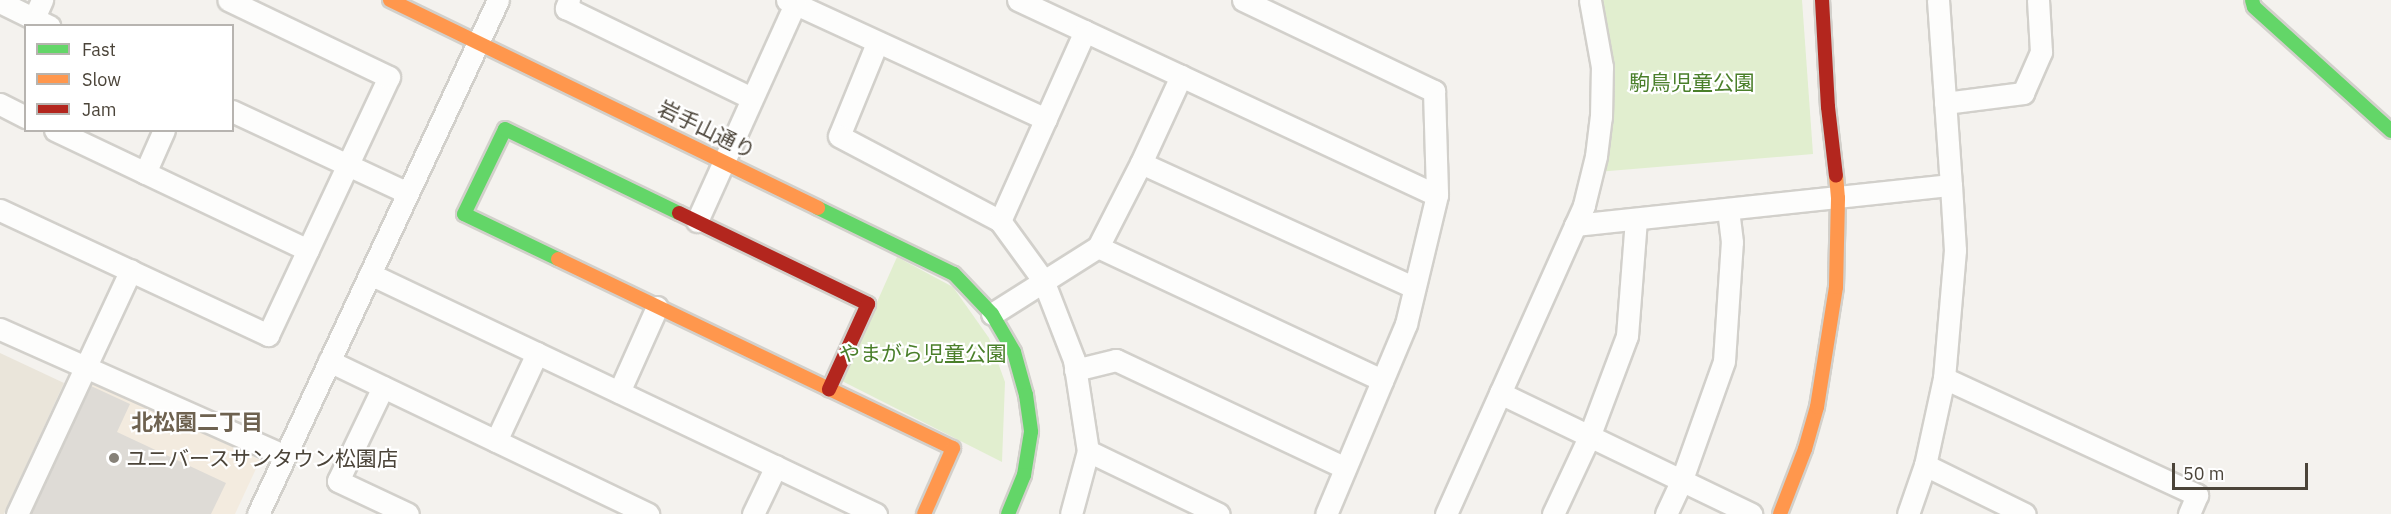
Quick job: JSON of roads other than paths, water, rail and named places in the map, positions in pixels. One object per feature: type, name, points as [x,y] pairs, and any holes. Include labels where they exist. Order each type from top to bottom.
[{"type":"street","name":"岩手山通り","points":[[390,0],[479,41],[954,273],[992,314],[1014,352],[1026,395],[1031,432],[1024,475],[1008,514]]},
{"type":"street","points":[[258,514],[498,0]]},
{"type":"street","points":[[569,0],[566,8],[751,98]]},
{"type":"street","points":[[1018,0],[1437,195]]},
{"type":"street","points":[[1243,0],[1434,91],[1437,195],[1413,287],[1406,324],[1326,514]]},
{"type":"street","points":[[1446,514],[1584,205],[1592,176],[1601,117],[1602,67],[1590,0]]},
{"type":"street","points":[[1780,514],[1805,449],[1817,407],[1836,287],[1838,198],[1828,107],[1822,0]]},
{"type":"street","points":[[1908,514],[1925,465],[1944,378],[1954,250],[1938,0]]},
{"type":"street","points":[[1945,103],[2023,93],[2041,52],[2038,0]]},
{"type":"street","points":[[2252,0],[2254,7],[2388,123]]},
{"type":"street","points":[[0,210],[268,335],[389,77],[236,2]]},
{"type":"street","points":[[697,221],[791,2],[1046,119]]},
{"type":"street","points":[[0,3],[42,15]]},
{"type":"street","points":[[1000,221],[1085,31]]},
{"type":"street","points":[[877,43],[839,136],[1000,221],[1042,280],[1076,370],[1088,451],[1071,514]]},
{"type":"street","points":[[992,314],[1042,280],[1098,247],[1142,163],[1181,76]]},
{"type":"street","points":[[0,105],[24,116]]},
{"type":"street","points":[[234,112],[408,193]]},
{"type":"street","points":[[829,388],[868,304],[505,129],[464,214],[953,448],[924,514]]},
{"type":"street","points":[[59,132],[308,250]]},
{"type":"street","points":[[145,173],[163,132]]},
{"type":"street","points":[[1142,163],[1413,287]]},
{"type":"street","points":[[1575,225],[1951,184]]},
{"type":"street","points":[[1666,514],[1681,482],[1724,361],[1732,242],[1728,209]]},
{"type":"street","points":[[1553,514],[1589,437],[1627,336],[1636,219]]},
{"type":"street","points":[[1098,247],[1382,380]]},
{"type":"street","points":[[17,514],[131,270]]},
{"type":"street","points":[[370,274],[876,514]]},
{"type":"street","points":[[619,392],[657,307]]},
{"type":"street","points":[[0,329],[285,456]]},
{"type":"street","points":[[496,441],[537,353]]},
{"type":"street","points":[[1076,370],[1116,360],[1345,468]]},
{"type":"street","points":[[329,361],[648,514]]},
{"type":"street","points":[[1944,378],[2197,495],[2189,514]]},
{"type":"street","points":[[383,387],[338,481],[408,514]]},
{"type":"street","points":[[1500,393],[1751,514]]},
{"type":"street","points":[[1088,451],[1219,514]]},
{"type":"street","points":[[1925,465],[2025,514]]},
{"type":"street","points":[[753,514],[776,466]]},
{"type":"place","name":"ユニバースサンタウン松園店","points":[[114,458]]},
{"type":"district","name":"北松園二丁目","points":[[197,422]]},
{"type":"park label","name":"駒鳥児童公園","points":[[1692,82]]},
{"type":"park label","name":"やまがら児童公園","points":[[923,353]]}]
